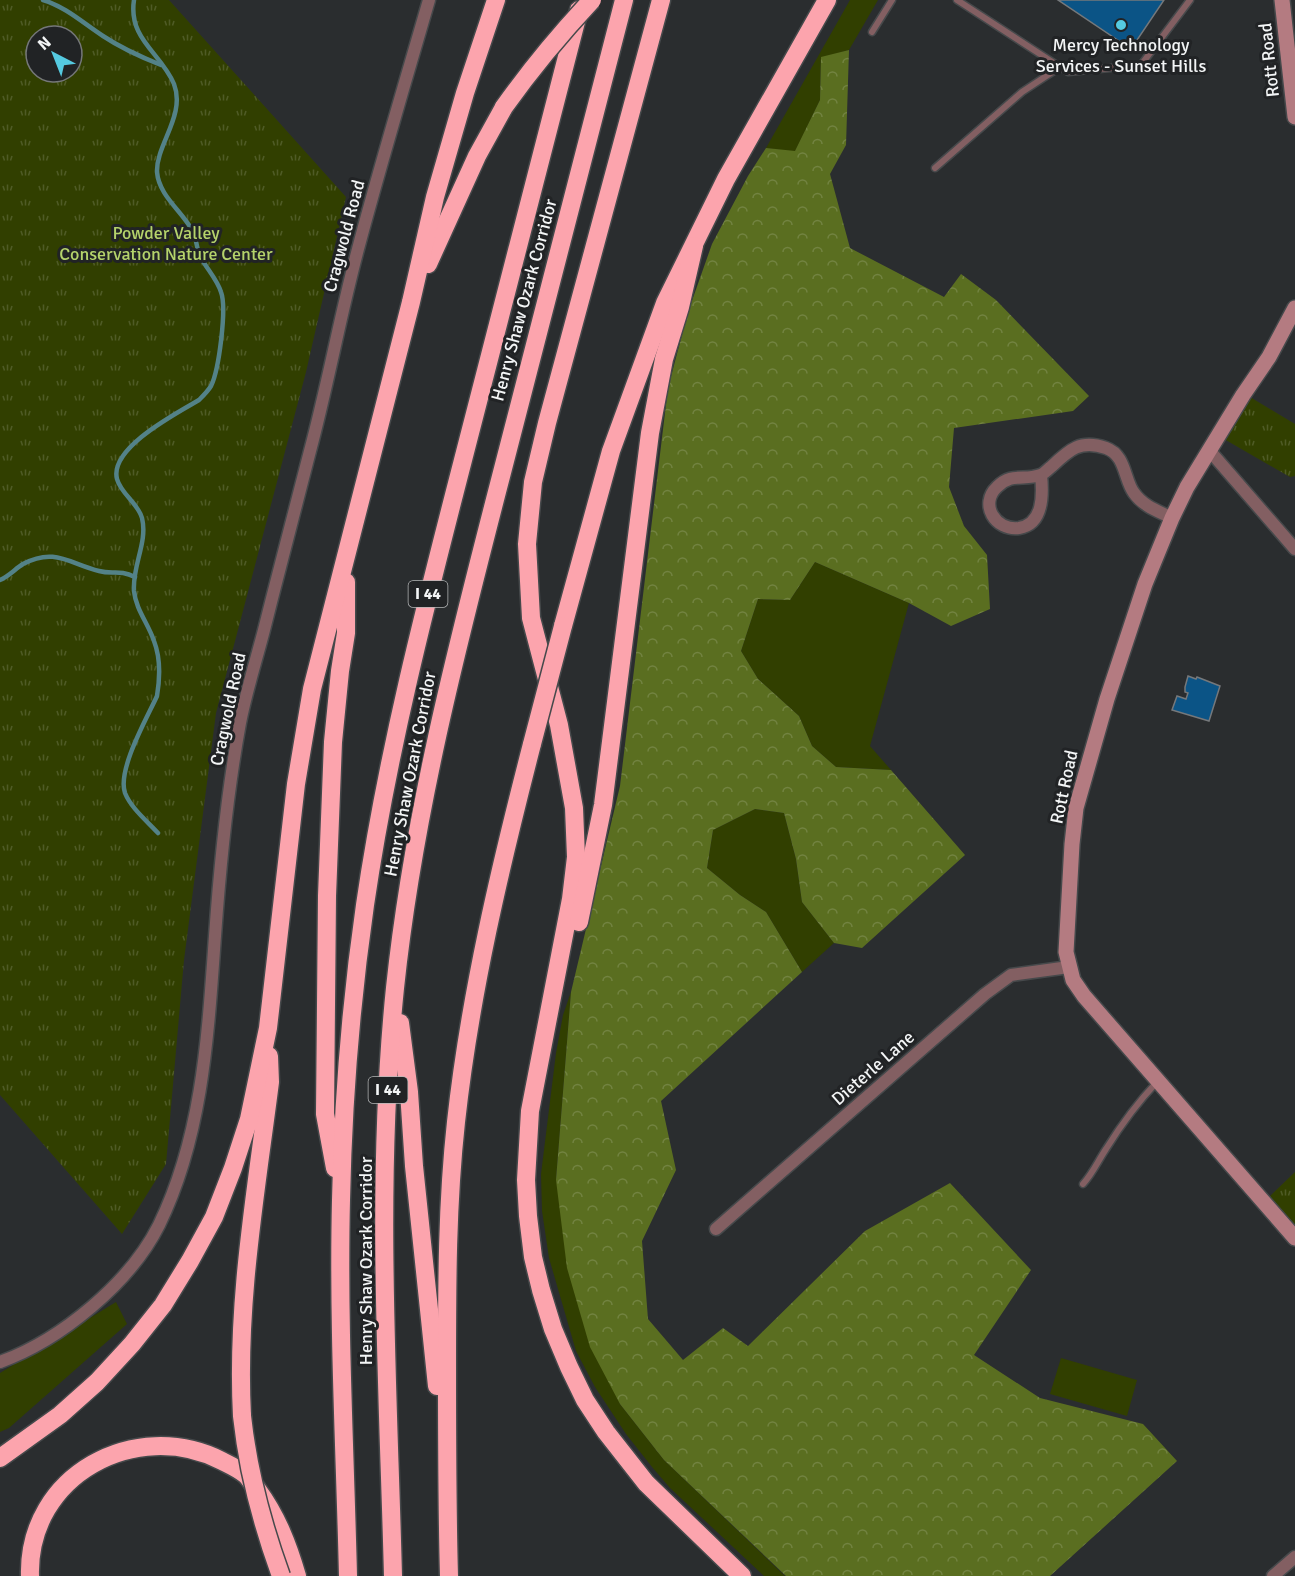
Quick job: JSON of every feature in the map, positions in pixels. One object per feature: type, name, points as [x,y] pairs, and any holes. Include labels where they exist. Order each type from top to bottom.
[{"type":"highway","points":[[0,1458],[60,1415],[98,1382],[132,1344],[157,1312],[190,1262],[214,1217],[233,1168],[249,1119],[268,1028],[296,784],[312,689],[411,302],[435,197],[450,141],[496,0]]},
{"type":"highway","name":"Henry Shaw Ozark Corridor","points":[[348,1576],[341,1199],[349,1059],[368,885],[391,755],[425,607],[582,0]]},
{"type":"highway","points":[[411,302],[477,156],[504,107],[528,72],[592,0]]},
{"type":"highway","name":"Henry Shaw Ozark Corridor","points":[[393,1576],[385,1247],[387,1105],[395,987],[416,840],[448,686],[624,0]]},
{"type":"highway","points":[[661,0],[533,482],[527,544],[531,618],[560,725],[574,808],[576,857],[571,899],[530,1111],[526,1180],[533,1257],[554,1329],[568,1366],[585,1400],[624,1456],[672,1510],[742,1576]]},
{"type":"highway","points":[[449,1576],[446,1459],[447,1244],[456,1123],[472,1009],[487,933],[532,744],[596,499],[627,403],[665,303],[726,179],[827,0]]},
{"type":"highway","points":[[549,1018],[575,936],[596,843],[610,757],[650,433],[664,359],[680,307],[694,246]]},
{"type":"highway","points":[[341,1199],[325,1114],[325,1034],[330,800],[340,671],[346,633],[345,556]]},
{"type":"highway","points":[[395,987],[409,1092],[414,1166],[446,1459]]},
{"type":"highway","points":[[268,1028],[270,1082],[248,1256],[240,1375],[242,1416],[254,1490],[281,1576]]},
{"type":"highway","points":[[30,1576],[32,1544],[40,1523],[50,1504],[65,1485],[99,1459],[131,1448],[164,1445],[185,1447],[208,1454],[246,1475],[266,1501],[286,1539],[297,1576]]},
{"type":"street","name":"Cragwold Road","points":[[0,1362],[30,1349],[76,1319],[118,1282],[144,1251],[159,1224],[181,1174],[197,1107],[209,1015],[225,828],[240,721],[315,435],[357,250],[429,0]]},
{"type":"street","name":"Rott Road","points":[[1282,0],[1295,117]]},
{"type":"street","name":"Rott Road","points":[[1295,308],[1269,357],[1209,450],[1172,518],[1145,585],[1088,762],[1076,808],[1066,928],[1066,952],[1069,967],[1073,980],[1084,996],[1295,1238]]},
{"type":"street","points":[[1041,475],[1042,500],[1038,515],[1031,523],[1022,528],[1008,528],[997,522],[990,513],[989,502],[992,492],[1008,478],[1041,475],[1070,449],[1087,443],[1109,448],[1122,463],[1133,492],[1145,504],[1172,518]]},
{"type":"street","points":[[1209,450],[1295,549]]},
{"type":"street","name":"Dieterle Lane","points":[[717,1229],[985,994],[1011,975],[1069,967]]},
{"type":"street","points":[[1273,1576],[1295,1557]]},
{"type":"lane","points":[[872,32],[892,0]]},
{"type":"lane","points":[[957,0],[1068,72],[1141,65],[1190,0]]},
{"type":"lane","points":[[935,168],[1022,92],[1060,67]]},
{"type":"lane","points":[[1083,1184],[1092,1174],[1138,1102],[1157,1082]]},
{"type":"green space","name":"Powder Valley Conservation Nature Center","points":[[0,0],[169,0],[346,197],[306,372],[216,713],[184,960],[166,1164],[122,1234],[0,1095]]},
{"type":"green space","points":[[850,0],[878,0],[849,50],[821,58],[820,100],[795,152],[766,148]]},
{"type":"green space","points":[[849,50],[846,145],[830,174],[850,248],[944,297],[961,274],[996,300],[1089,396],[1073,411],[954,428],[949,487],[964,526],[987,555],[990,609],[951,626],[909,603],[815,562],[790,600],[758,599],[741,651],[758,679],[799,716],[812,746],[836,767],[891,770],[965,855],[862,948],[834,943],[802,902],[796,859],[784,813],[755,809],[713,830],[707,868],[740,895],[766,912],[802,972],[661,1101],[676,1170],[642,1241],[648,1319],[683,1360],[723,1328],[748,1346],[865,1231],[950,1183],[1031,1270],[974,1355],[1040,1398],[1143,1424],[1177,1461],[1050,1576],[786,1576],[664,1460],[620,1404],[590,1347],[567,1268],[556,1180],[571,992],[620,786],[668,388],[688,312],[712,244],[748,176],[766,148],[795,151],[820,100],[821,57]]},
{"type":"green space","points":[[1250,397],[1295,424],[1295,476],[1290,477],[1224,439]]},
{"type":"green space","points":[[815,562],[909,603],[870,746],[891,770],[836,767],[812,746],[799,716],[758,679],[741,651],[758,599],[790,600]]},
{"type":"green space","points":[[755,809],[784,813],[796,859],[802,902],[834,943],[802,972],[766,912],[740,895],[707,868],[713,830]]},
{"type":"green space","points":[[571,992],[556,1180],[620,1404],[664,1460],[785,1576],[764,1576],[670,1488],[626,1434],[595,1387],[576,1351],[549,1258],[542,1211],[541,1174],[556,1053],[563,1015]]},
{"type":"green space","points":[[1295,1172],[1295,1228],[1268,1198]]},
{"type":"green space","points":[[116,1302],[127,1324],[9,1428],[0,1432],[0,1373]]},
{"type":"green space","points":[[1061,1358],[1137,1380],[1127,1416],[1050,1394]]},
{"type":"building","name":"Mercy Technology Services - Sunset Hills","points":[[1058,0],[1164,0],[1131,49]]},
{"type":"building","points":[[1188,676],[1220,686],[1209,721],[1172,710],[1177,696],[1186,699],[1188,693],[1185,692],[1185,687]]},
{"type":"waterway","points":[[43,0],[67,11],[117,44],[161,65]]},
{"type":"waterway","points":[[134,0],[133,14],[136,25],[141,36],[168,73],[177,96],[174,118],[158,162],[159,181],[166,196],[194,233],[200,256],[219,287],[223,300],[223,325],[219,353],[210,388],[199,400],[161,423],[134,444],[123,455],[117,467],[119,484],[142,518],[143,536],[135,572],[134,591],[137,604],[152,634],[159,668],[157,696],[134,744],[125,771],[125,793],[131,804],[158,833]]},
{"type":"waterway","points":[[0,580],[23,564],[44,557],[62,558],[99,571],[125,573],[135,577]]},
{"type":"place","name":"Mercy Technology Services - Sunset Hills","points":[[1121,25]]}]
